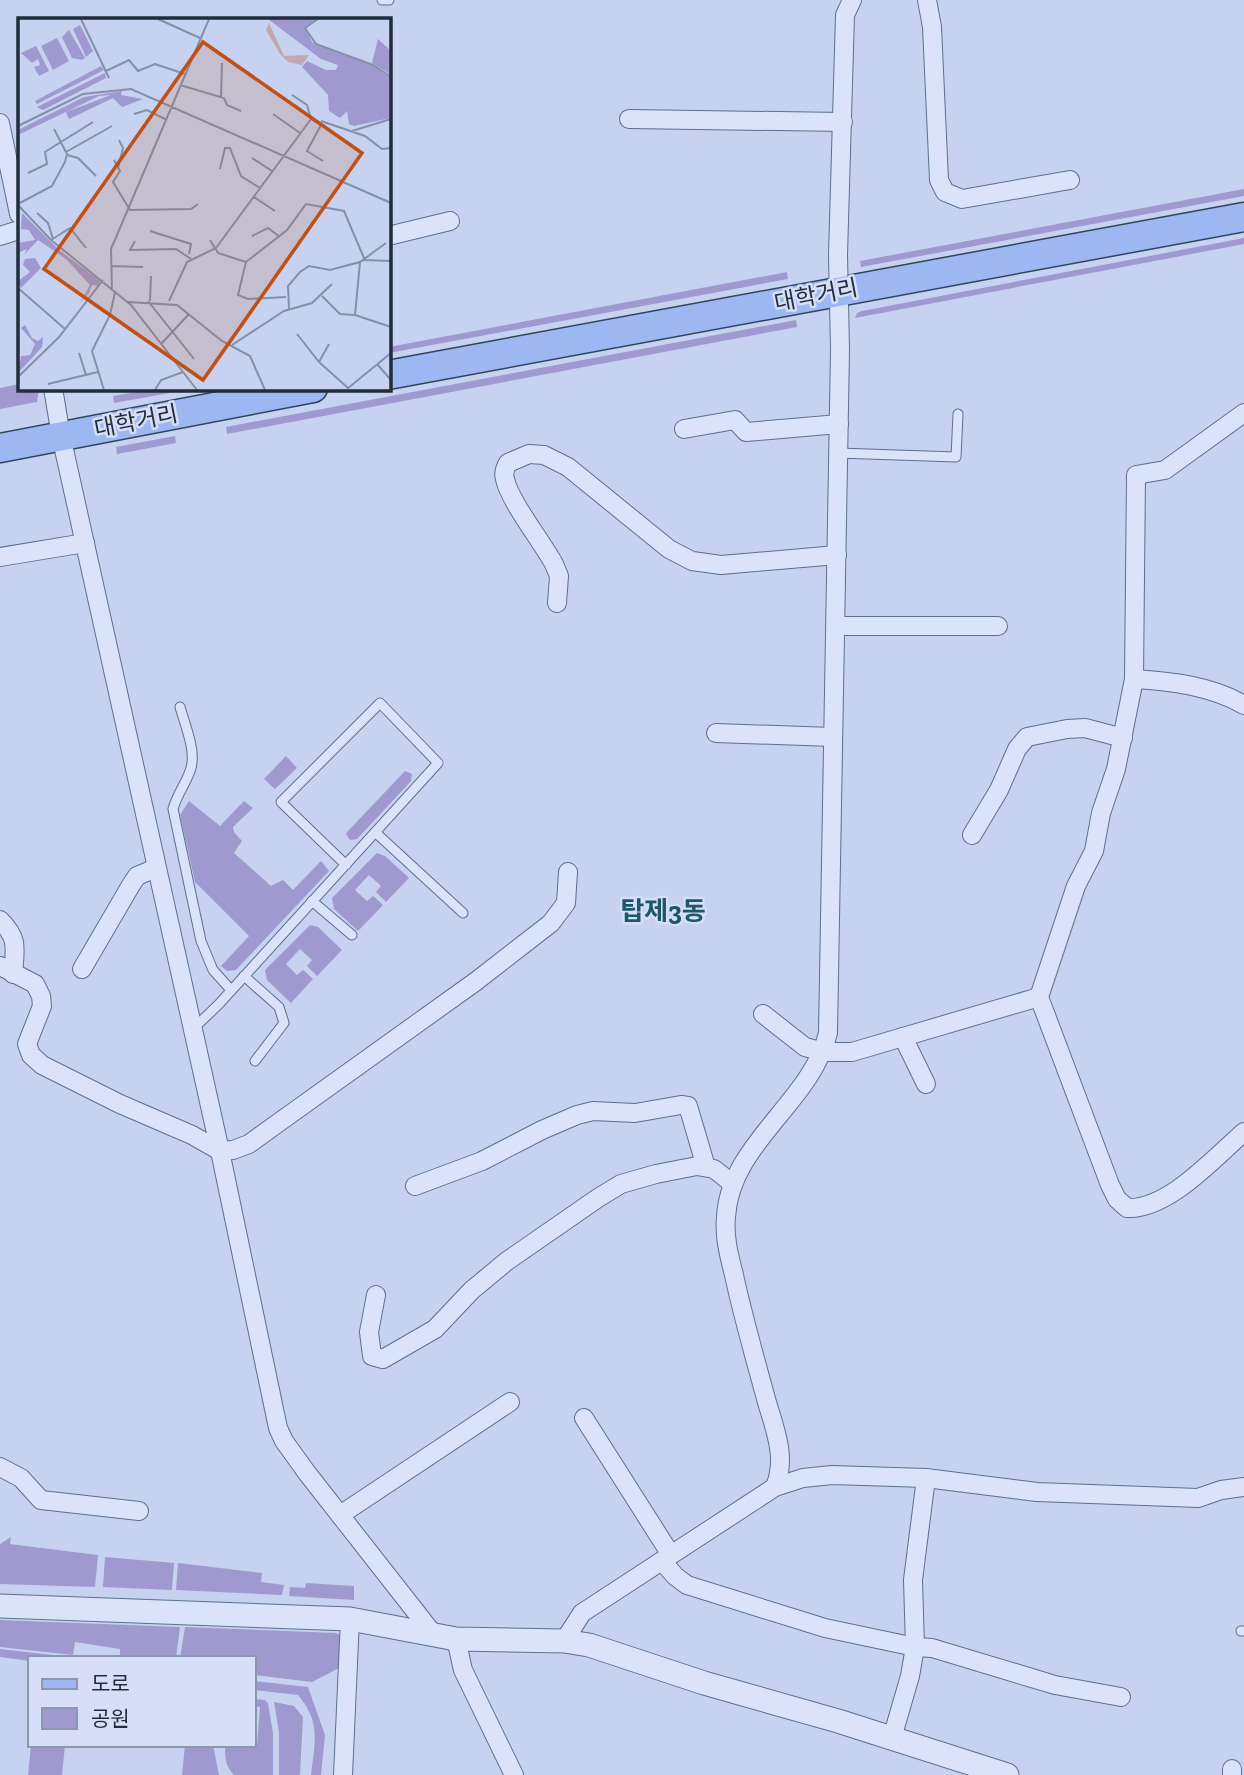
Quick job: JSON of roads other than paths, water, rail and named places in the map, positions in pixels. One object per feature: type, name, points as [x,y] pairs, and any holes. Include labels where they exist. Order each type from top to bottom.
[{"type":"main road","name":"대학거리","points":[[390,375],[1244,217]]},
{"type":"main road","name":"대학거리","points":[[0,448],[302,390]]},
{"type":"street","points":[[927,0],[932,27],[939,180],[945,192],[962,199],[1070,180]]},
{"type":"street","points":[[775,1487],[782,1470],[778,1441],[738,1295],[725,1237],[726,1213],[733,1184],[753,1150],[815,1068],[824,1052],[828,1033],[839,424],[838,290],[845,15],[850,1]]},
{"type":"street","points":[[629,120],[843,122]]},
{"type":"street","points":[[0,124],[18,209]]},
{"type":"street","points":[[390,236],[450,221]]},
{"type":"street","points":[[0,236],[18,230]]},
{"type":"street","points":[[53,390],[61,436],[220,1152],[278,1428],[284,1441],[340,1515],[445,1637],[514,1775]]},
{"type":"street","points":[[1244,413],[1165,470],[1136,475],[1134,679],[1116,769],[1101,813],[1094,851],[1076,886],[1039,997],[1110,1185],[1117,1199],[1127,1208],[1157,1202],[1180,1187],[1244,1132]]},
{"type":"street","points":[[684,429],[735,420],[746,432],[839,424]]},
{"type":"street","points":[[557,603],[559,576],[554,564],[509,492],[504,479],[508,463],[529,454],[544,455],[568,467],[669,549],[692,561],[721,565],[837,555]]},
{"type":"street","points":[[0,557],[85,543]]},
{"type":"street","points":[[836,626],[998,626]]},
{"type":"street","points":[[1134,679],[1168,681],[1233,699],[1244,705]]},
{"type":"street","points":[[972,835],[999,790],[1017,749],[1027,737],[1085,728],[1123,738]]},
{"type":"street","points":[[716,733],[834,737]]},
{"type":"street","points":[[82,969],[137,876],[156,868]]},
{"type":"street","points":[[0,920],[10,930],[16,942],[6,970],[35,984],[41,996],[42,1006],[27,1044],[31,1055],[120,1104],[192,1135],[220,1152],[249,1144],[475,982],[551,923],[566,903],[568,872]]},
{"type":"street","points":[[763,1014],[805,1047],[824,1052],[852,1052],[1039,997]]},
{"type":"street","points":[[902,1037],[926,1084]]},
{"type":"street","points":[[415,1186],[482,1161],[577,1115],[593,1111],[635,1114],[681,1105],[688,1106],[706,1167]]},
{"type":"street","points":[[376,1295],[369,1332],[372,1356],[383,1359],[435,1329],[472,1290],[507,1261],[621,1184],[697,1166],[714,1169],[733,1184]]},
{"type":"street","points":[[340,1515],[510,1402]]},
{"type":"street","points":[[584,1418],[675,1576],[687,1585],[825,1628],[952,1653],[1055,1685],[1121,1697]]},
{"type":"street","points":[[0,1467],[21,1478],[41,1500],[139,1511]]},
{"type":"street","points":[[564,1641],[582,1613],[775,1487],[803,1478],[832,1475],[926,1478],[1037,1492],[1198,1498],[1221,1490],[1244,1487]]},
{"type":"street","points":[[892,1738],[910,1676],[915,1647],[913,1580],[926,1478]]},
{"type":"street","points":[[0,1606],[350,1619],[445,1637],[564,1641],[589,1645],[704,1684],[892,1738],[1007,1775]]},
{"type":"street","points":[[342,1775],[350,1619]]},
{"type":"lane","points":[[382,0],[389,0]]},
{"type":"lane","points":[[838,453],[956,457],[958,414]]},
{"type":"lane","points":[[192,1030],[244,976],[438,763],[380,703],[281,802],[346,864]]},
{"type":"lane","points":[[180,707],[193,758],[191,770],[173,809],[201,941],[213,970],[231,990]]},
{"type":"lane","points":[[375,832],[463,913]]},
{"type":"lane","points":[[312,901],[352,934]]},
{"type":"lane","points":[[244,976],[279,1007],[284,1023],[255,1061]]},
{"type":"district","name":"탑제3동","points":[[663,911]]}]
